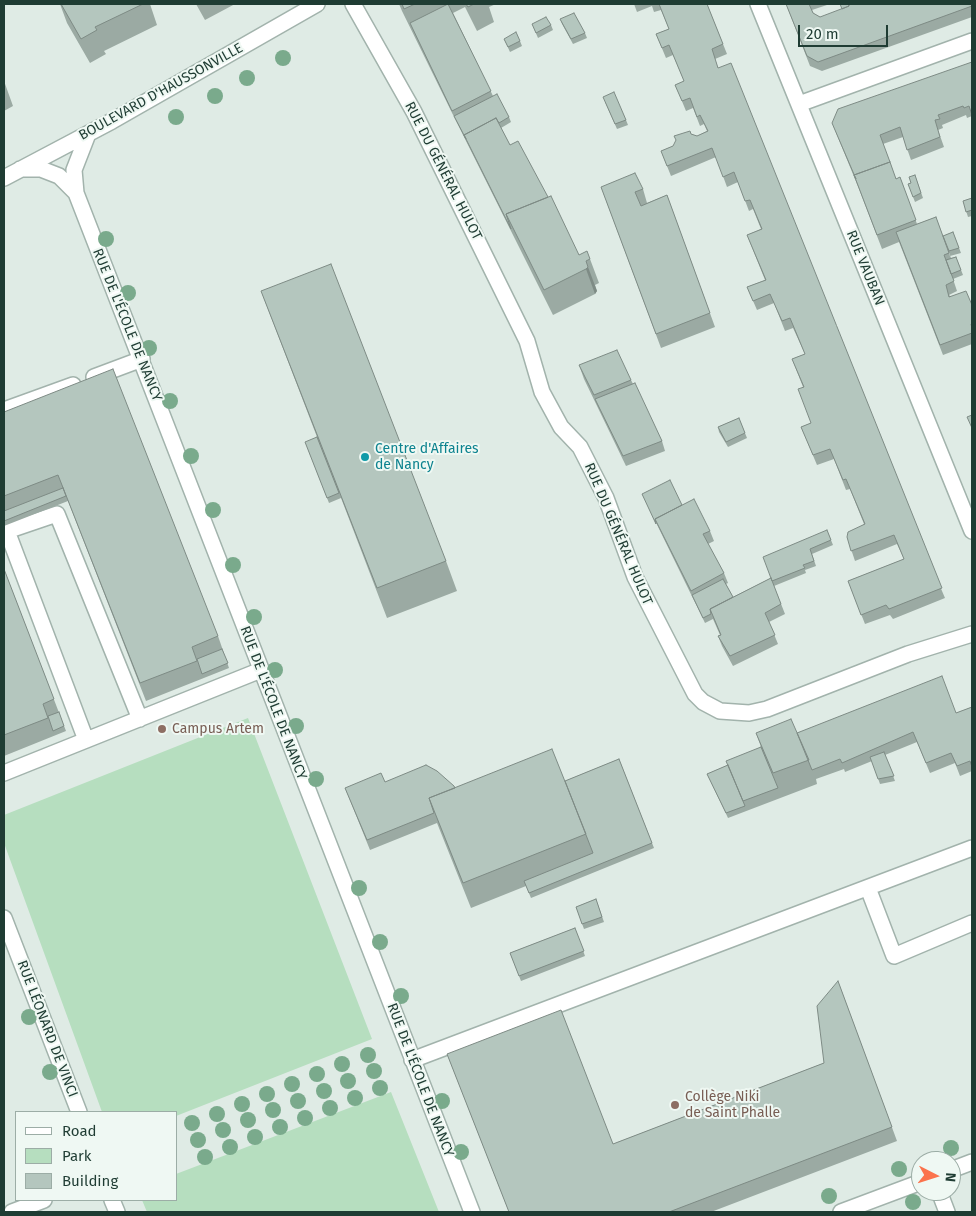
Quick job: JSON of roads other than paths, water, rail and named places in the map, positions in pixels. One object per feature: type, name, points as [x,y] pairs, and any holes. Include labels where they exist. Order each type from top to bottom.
[{"type":"street","name":"BOULEVARD D'HAUSSONVILLE","points":[[4,178],[88,134],[316,4]]},
{"type":"street","name":"RUE DU GÉNÉRAL HULOT","points":[[353,4],[414,112],[527,341],[542,392],[561,427],[580,447],[602,490],[635,577],[695,694],[703,702],[720,711],[749,713],[766,709],[908,654],[972,634]]},
{"type":"street","name":"RUE VAUBAN","points":[[758,4],[972,531]]},
{"type":"street","points":[[798,104],[972,41]]},
{"type":"street","name":"RUE DE L'ÉCOLE DE NANCY","points":[[88,134],[74,170],[76,193],[88,228],[142,359],[472,1212]]},
{"type":"street","name":"RUE DE L'ÉCOLE DE NANCY","points":[[20,169],[41,169],[59,176],[76,193]]},
{"type":"street","points":[[4,410],[142,359]]},
{"type":"street","points":[[86,740],[7,531],[57,514],[140,719]]},
{"type":"street","points":[[4,773],[261,670]]},
{"type":"street","points":[[412,1060],[972,848]]},
{"type":"street","points":[[868,888],[894,956],[972,923]]},
{"type":"street","name":"RUE LÉONARD DE VINCI","points":[[4,918],[79,1111]]},
{"type":"street","points":[[841,1212],[911,1186]]},
{"type":"street","points":[[12,1212],[41,1201]]},
{"type":"place","name":"Centre d'Affaires de Nancy","points":[[365,457]]},
{"type":"place","name":"Campus Artem","points":[[162,729]]},
{"type":"place","name":"Collège Niki de Saint Phalle","points":[[675,1105]]}]
